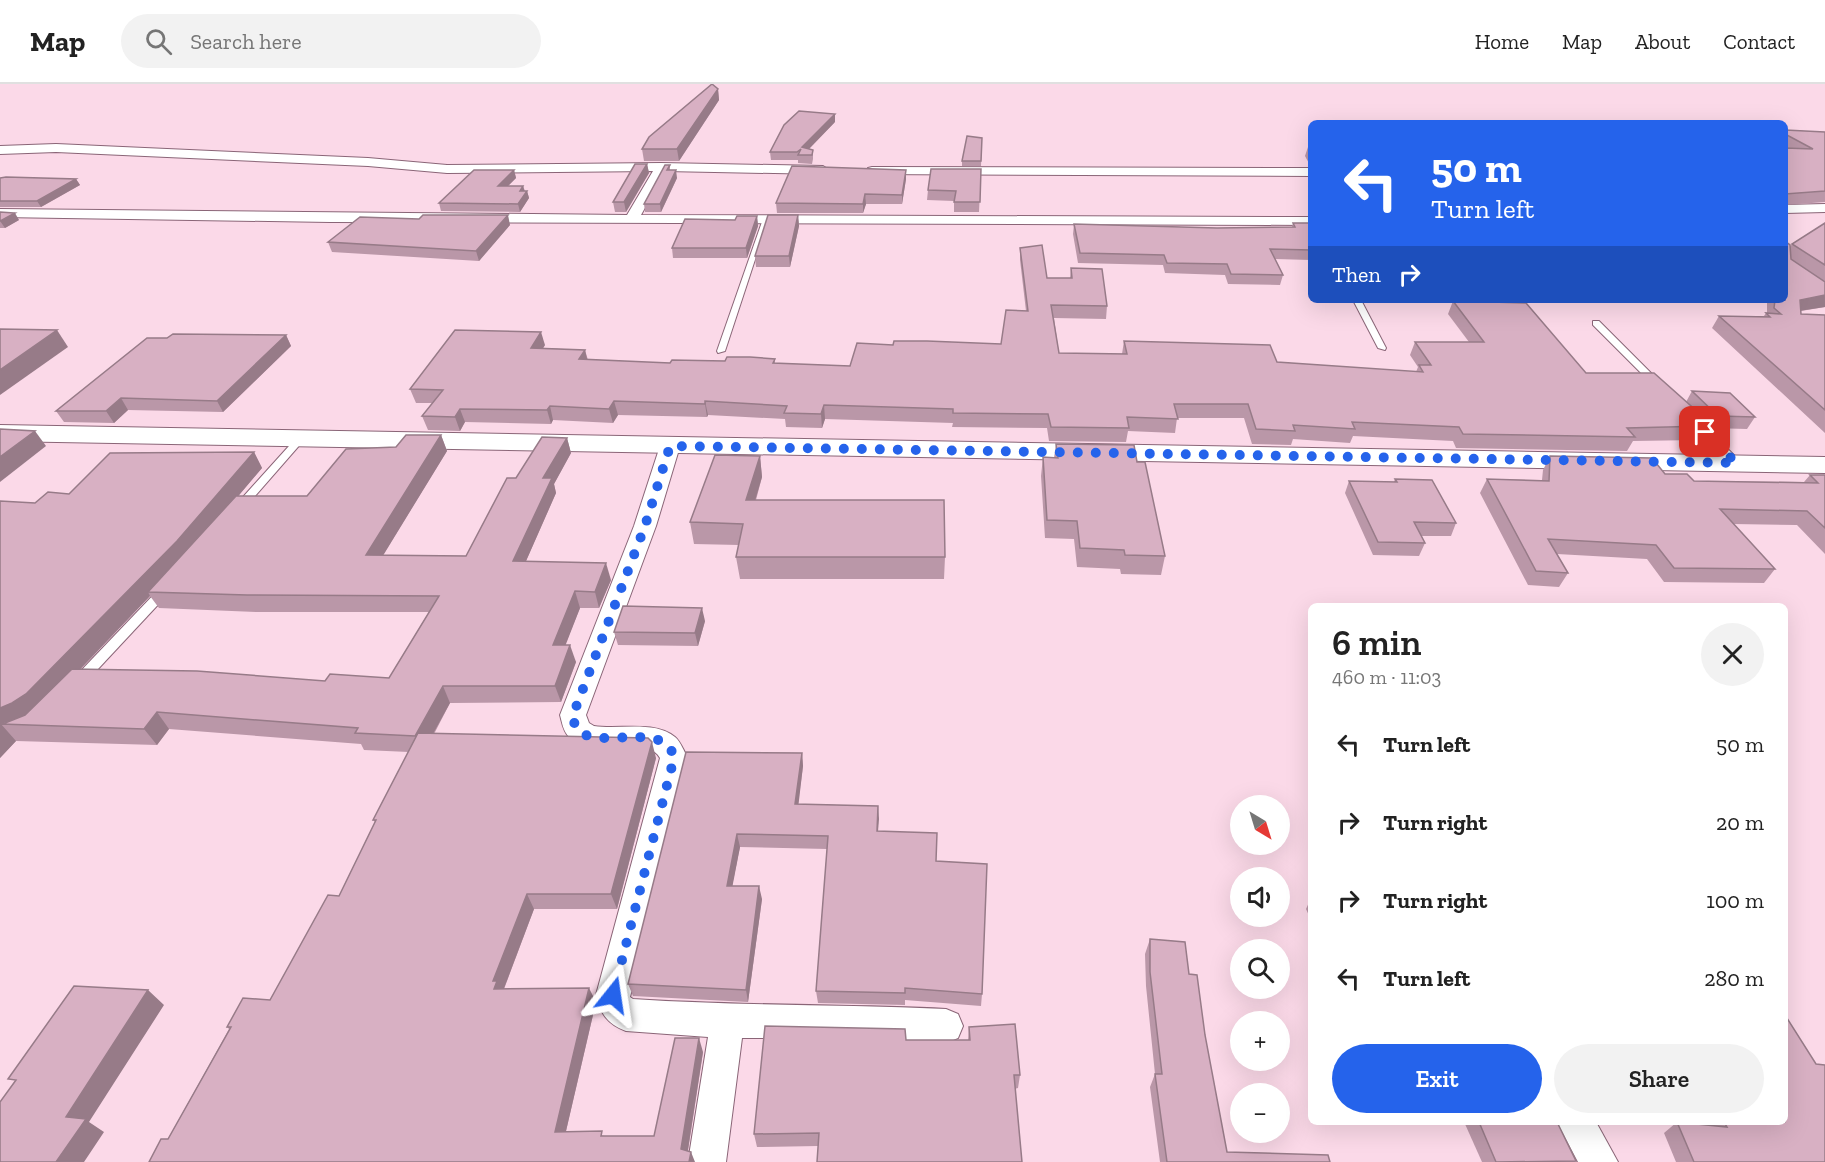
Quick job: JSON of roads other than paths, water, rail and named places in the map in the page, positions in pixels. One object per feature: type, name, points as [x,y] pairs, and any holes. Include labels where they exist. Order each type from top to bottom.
[{"type":"street","points":[[0,150],[56,148],[368,162],[458,170],[661,167],[831,170]]},
{"type":"street","points":[[633,217],[661,167]]},
{"type":"street","points":[[854,171],[1308,172]]},
{"type":"street","points":[[1788,208],[1825,208]]},
{"type":"street","points":[[0,213],[352,218],[633,217],[765,220],[1308,221]]},
{"type":"street","points":[[0,434],[1825,465]]},
{"type":"street","points":[[670,446],[645,526],[573,715],[573,725],[579,733],[590,737],[653,739],[666,742],[672,748],[674,758],[613,995],[616,1006],[626,1015],[727,1022],[841,1021],[946,1026]]},
{"type":"street","points":[[707,1162],[727,1022]]},
{"type":"street","points":[[1577,1125],[1599,1162]]},
{"type":"lane","points":[[721,351],[765,220]]},
{"type":"lane","points":[[1359,303],[1382,348]]},
{"type":"lane","points":[[1596,323],[1662,389]]},
{"type":"lane","points":[[1687,414],[1736,463]]},
{"type":"lane","points":[[230,518],[301,438]]},
{"type":"lane","points":[[72,689],[177,579]]}]
